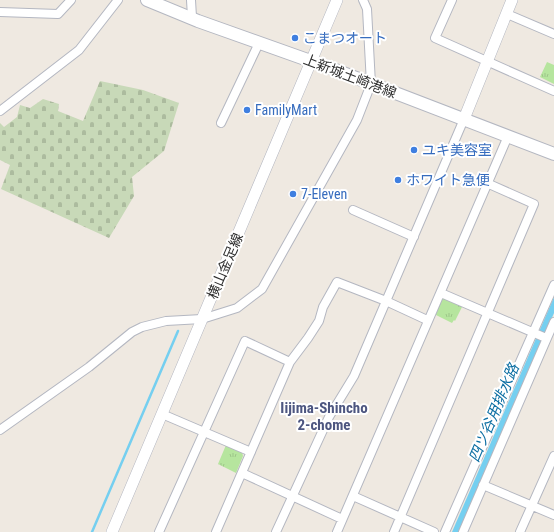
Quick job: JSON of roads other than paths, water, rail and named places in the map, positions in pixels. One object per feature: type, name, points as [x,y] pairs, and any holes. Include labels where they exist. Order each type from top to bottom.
[{"type":"main road","name":"上新城土崎港線","points":[[146,0],[554,154]]},
{"type":"street","points":[[0,12],[58,14],[71,0]]},
{"type":"street","points":[[0,111],[79,50],[118,0]]},
{"type":"street","points":[[191,0],[192,18]]},
{"type":"street","name":"横山金足線","points":[[112,532],[337,0]]},
{"type":"street","points":[[0,430],[89,367],[132,332],[166,321],[202,319],[237,308],[262,289],[358,120],[371,84],[367,9],[363,0]]},
{"type":"street","points":[[452,0],[435,38],[554,91]]},
{"type":"street","points":[[276,532],[291,496],[329,417],[354,376],[488,62],[512,0]]},
{"type":"street","points":[[507,14],[554,34]]},
{"type":"street","points":[[221,123],[259,43]]},
{"type":"street","points":[[337,532],[428,320],[489,184],[508,136]]},
{"type":"street","points":[[394,532],[534,204],[489,184]]},
{"type":"street","points":[[352,210],[414,237]]},
{"type":"street","points":[[216,532],[290,362],[319,321],[324,307],[337,282],[386,301],[428,320]]},
{"type":"street","points":[[445,532],[534,334],[554,285]]},
{"type":"street","points":[[441,292],[546,338]]},
{"type":"street","points":[[463,532],[554,322]]},
{"type":"street","points":[[159,532],[245,341],[290,362]]},
{"type":"street","points":[[162,414],[251,452]]},
{"type":"street","points":[[520,532],[554,456]]},
{"type":"street","points":[[242,473],[342,519]]},
{"type":"street","points":[[483,485],[554,515]]},
{"type":"street","points":[[353,496],[434,532]]},
{"type":"water","name":"四ツ谷用排水路","points":[[554,297],[554,313],[459,532],[452,532]]},
{"type":"waterway","points":[[92,532],[178,331]]},
{"type":"place","name":"こまつオート","points":[[295,38]]},
{"type":"place","name":"FamilyMart","points":[[247,110]]},
{"type":"place","name":"ユキ美容室","points":[[414,150]]},
{"type":"place","name":"ホワイト急便","points":[[398,180]]},
{"type":"place","name":"7-Eleven","points":[[293,194]]},
{"type":"district","name":"Iijima-Shincho 2-chome","points":[[324,416]]}]
